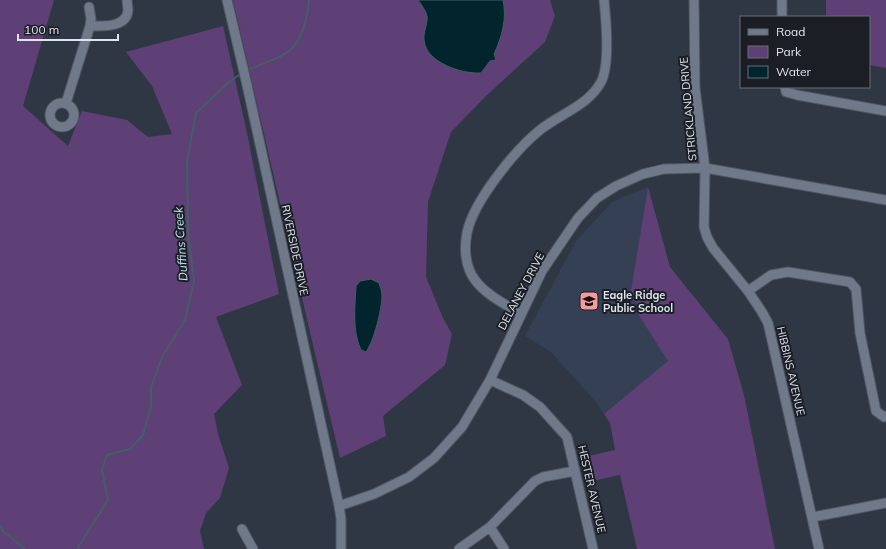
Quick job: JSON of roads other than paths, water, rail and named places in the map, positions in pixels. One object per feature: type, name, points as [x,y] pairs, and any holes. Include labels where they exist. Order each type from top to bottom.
[{"type":"street","points":[[90,26],[104,26],[124,20],[128,10],[127,0]]},
{"type":"street","name":"RIVERSIDE DRIVE","points":[[227,0],[339,506],[341,519],[341,549]]},
{"type":"street","points":[[521,314],[487,293],[474,279],[466,260],[465,246],[467,232],[476,210],[498,174],[512,157],[540,130],[586,100],[600,85],[606,66],[606,24],[604,0]]},
{"type":"street","name":"STRICKLAND DRIVE","points":[[694,0],[696,88],[705,168]]},
{"type":"street","points":[[782,0],[782,16]]},
{"type":"street","points":[[66,103],[90,26],[91,19],[89,7]]},
{"type":"street","points":[[785,88],[786,92],[797,95],[886,111]]},
{"type":"street","name":"DELANEY DRIVE","points":[[339,506],[374,494],[409,477],[434,458],[462,427],[490,380],[542,271],[578,218],[597,198],[616,186],[643,174],[664,169],[705,168],[886,200]]},
{"type":"street","name":"HIBBINS AVENUE","points":[[705,168],[704,228],[707,237],[724,262],[748,291],[768,323],[819,549]]},
{"type":"street","points":[[748,291],[771,275],[788,272],[850,282],[856,289],[860,333],[876,411],[886,416]]},
{"type":"street","name":"HESTER AVENUE","points":[[490,380],[523,395],[540,407],[567,437],[593,549]]},
{"type":"street","points":[[459,549],[490,527],[535,481],[544,477],[575,471]]},
{"type":"street","points":[[813,517],[886,503]]},
{"type":"street","points":[[490,527],[504,549]]},
{"type":"street","points":[[242,529],[253,549]]},
{"type":"water","points":[[418,0],[503,0],[504,21],[494,54],[496,60],[490,61],[481,73],[464,72],[446,66],[438,61],[426,48],[424,37],[427,16]]},
{"type":"water","points":[[371,279],[379,283],[382,301],[375,333],[366,352],[361,350],[356,335],[356,286],[360,281]]},
{"type":"waterway","name":"Duffins Creek","points":[[246,71],[275,59],[290,50],[301,34],[309,0]]},
{"type":"waterway","name":"Duffins Creek","points":[[77,549],[108,500],[102,470],[107,455],[130,449],[143,435],[151,406],[151,387],[162,357],[185,320],[194,281],[188,233],[187,161],[196,113],[229,82],[242,73]]},
{"type":"waterway","points":[[0,526],[3,531],[25,549]]},
{"type":"place","name":"Eagle Ridge Public School","points":[[589,301]]}]
